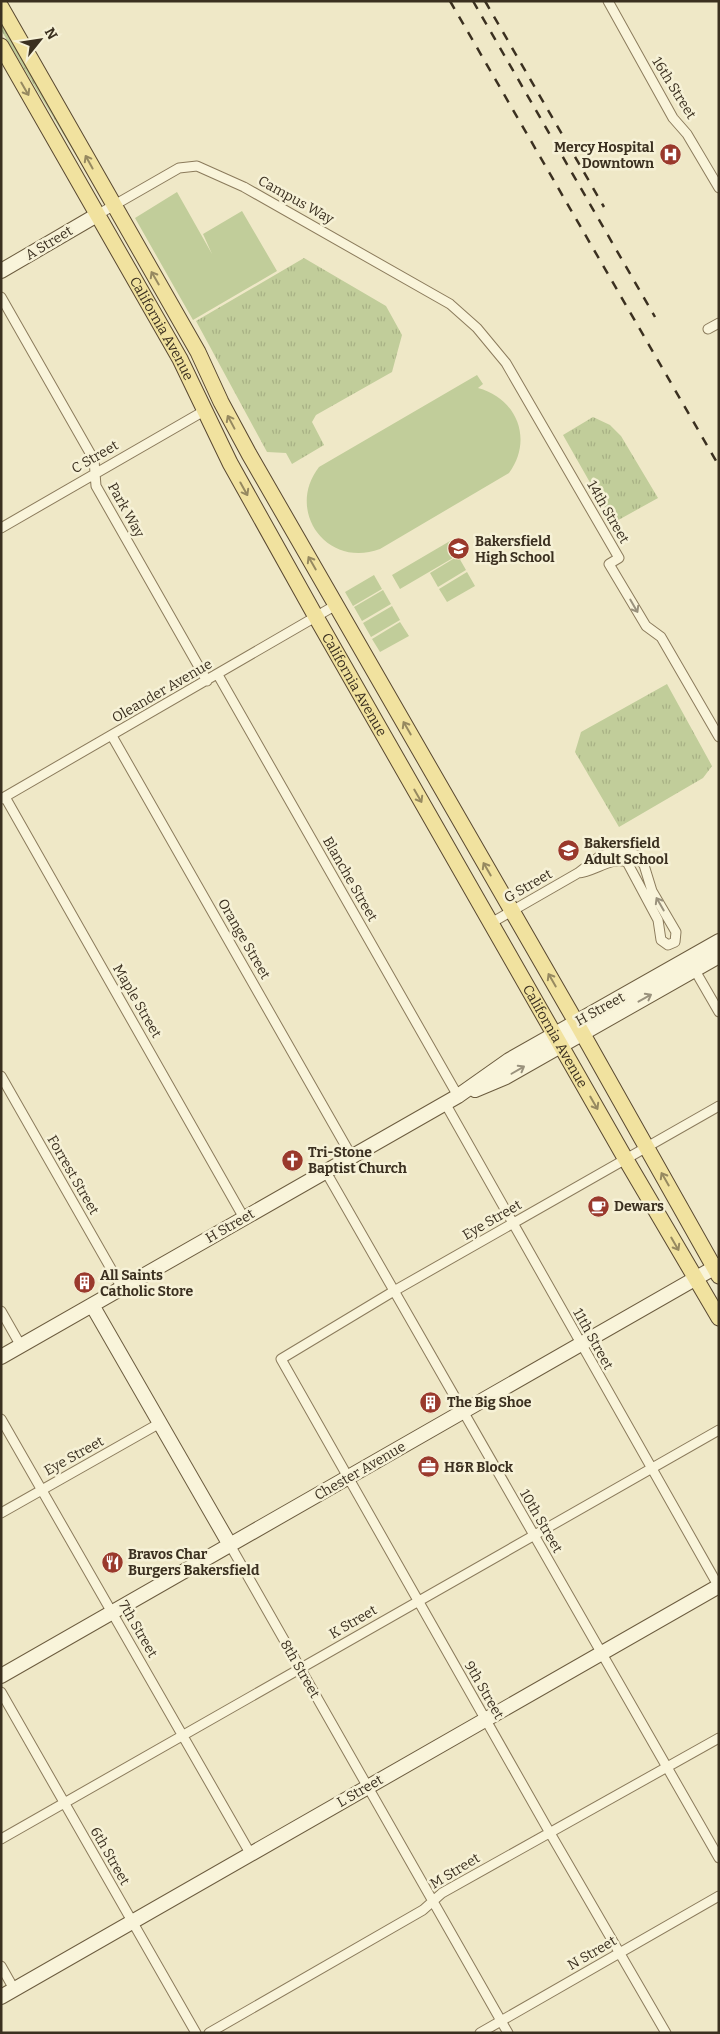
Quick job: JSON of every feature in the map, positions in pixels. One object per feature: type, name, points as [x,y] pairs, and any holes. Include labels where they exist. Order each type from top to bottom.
[{"type":"main road","name":"California Avenue","points":[[1,7],[198,352],[221,402],[249,454],[717,1270]]},
{"type":"main road","name":"California Avenue","points":[[1,46],[180,359],[230,464],[316,617],[625,1158],[719,1318]]},
{"type":"street","name":"16th Street","points":[[608,1],[673,118],[687,134],[719,188]]},
{"type":"street","name":"Campus Way","points":[[97,215],[113,204],[179,168],[198,166],[244,187],[432,293],[473,323]]},
{"type":"street","name":"A Street","points":[[1,271],[97,215]]},
{"type":"street","name":"Park Way","points":[[1,297],[94,460],[96,486],[207,682]]},
{"type":"street","name":"14th Street","points":[[473,323],[506,363],[619,558],[609,564],[646,626],[661,637],[719,737]]},
{"type":"street","points":[[708,329],[719,323]]},
{"type":"street","name":"C Street","points":[[1,528],[204,410]]},
{"type":"street","name":"Oleander Avenue","points":[[3,798],[207,682],[336,605]]},
{"type":"street","name":"Blanche Street","points":[[218,675],[458,1096]]},
{"type":"street","name":"Orange Street","points":[[112,736],[352,1157]]},
{"type":"street","name":"Maple Street","points":[[3,798],[244,1218]]},
{"type":"street","name":"G Street","points":[[491,923],[578,873],[605,854],[622,850],[636,855],[644,865],[652,890],[676,932],[675,942],[668,945],[661,940],[658,920],[627,862],[619,860],[590,871],[578,873]]},
{"type":"street","name":"H Street","points":[[1,1357],[458,1096],[509,1060],[558,1040],[691,964],[719,941]]},
{"type":"street","name":"H Street","points":[[691,964],[719,956]]},
{"type":"street","points":[[691,964],[719,1012]]},
{"type":"street","name":"Forrest Street","points":[[1,1076],[122,1288]]},
{"type":"street","name":"11th Street","points":[[445,1103],[719,1586]]},
{"type":"street","name":"Eye Street","points":[[281,1359],[394,1291],[719,1106]]},
{"type":"street","name":"10th Street","points":[[326,1172],[719,1858]]},
{"type":"street","name":"Chester Avenue","points":[[1,1676],[696,1278],[717,1270]]},
{"type":"street","name":"8th Street","points":[[92,1305],[508,2033]]},
{"type":"street","points":[[1,1312],[21,1346]]},
{"type":"street","name":"9th Street","points":[[281,1359],[347,1478],[666,2033]]},
{"type":"street","name":"7th Street","points":[[1,1418],[250,1853]]},
{"type":"street","name":"Eye Street","points":[[1,1513],[160,1424]]},
{"type":"street","name":"K Street","points":[[1,1839],[719,1430]]},
{"type":"street","name":"L Street","points":[[1,1997],[132,1920],[719,1586]]},
{"type":"street","name":"6th Street","points":[[1,1692],[196,2033]]},
{"type":"street","name":"M Street","points":[[209,2033],[423,1910],[442,1894],[719,1738]]},
{"type":"street","name":"N Street","points":[[480,2033],[719,1896]]},
{"type":"street","points":[[1,1966],[14,1990]]},
{"type":"green space","points":[[1,20],[99,194],[1,30]]},
{"type":"green space","points":[[177,192],[212,254],[203,234],[242,211],[277,271],[193,320],[135,218]]},
{"type":"green space","points":[[304,258],[386,306],[402,335],[392,372],[316,415],[312,422],[324,445],[292,464],[286,453],[267,452],[196,321]]},
{"type":"green space","points":[[477,375],[483,384],[478,388],[492,393],[503,401],[512,411],[517,422],[520,447],[509,473],[380,549],[361,553],[343,551],[328,543],[317,532],[309,518],[307,501],[310,484],[319,467]]},
{"type":"green space","points":[[593,417],[610,425],[621,436],[658,498],[613,523],[563,435]]},
{"type":"green space","points":[[450,541],[458,555],[400,589],[392,575]]},
{"type":"green space","points":[[458,556],[466,570],[438,587],[430,573]]},
{"type":"green space","points":[[467,572],[475,586],[447,602],[439,589]]},
{"type":"green space","points":[[374,575],[382,589],[353,606],[345,592]]},
{"type":"green space","points":[[383,590],[391,604],[362,621],[354,607]]},
{"type":"green space","points":[[392,606],[400,620],[371,637],[363,623]]},
{"type":"green space","points":[[400,622],[409,636],[380,652],[372,639]]},
{"type":"green space","points":[[667,684],[712,766],[703,778],[619,827],[575,752],[581,732]]},
{"type":"railway","points":[[450,1],[719,466]]},
{"type":"railway","points":[[473,1],[655,317]]},
{"type":"railway","points":[[485,1],[604,207]]},
{"type":"place","name":"Mercy Hospital Downtown","points":[[670,155]]},
{"type":"place","name":"Bakersfield High School","points":[[459,549]]},
{"type":"place","name":"Bakersfield Adult School","points":[[568,851]]},
{"type":"place","name":"Tri-Stone Baptist Church","points":[[292,1160]]},
{"type":"place","name":"Dewars","points":[[598,1206]]},
{"type":"place","name":"All Saints Catholic Store","points":[[84,1283]]},
{"type":"place","name":"The Big Shoe","points":[[431,1402]]},
{"type":"place","name":"H&R Block","points":[[428,1467]]},
{"type":"place","name":"Bravos Char Burgers Bakersfield","points":[[112,1562]]}]
